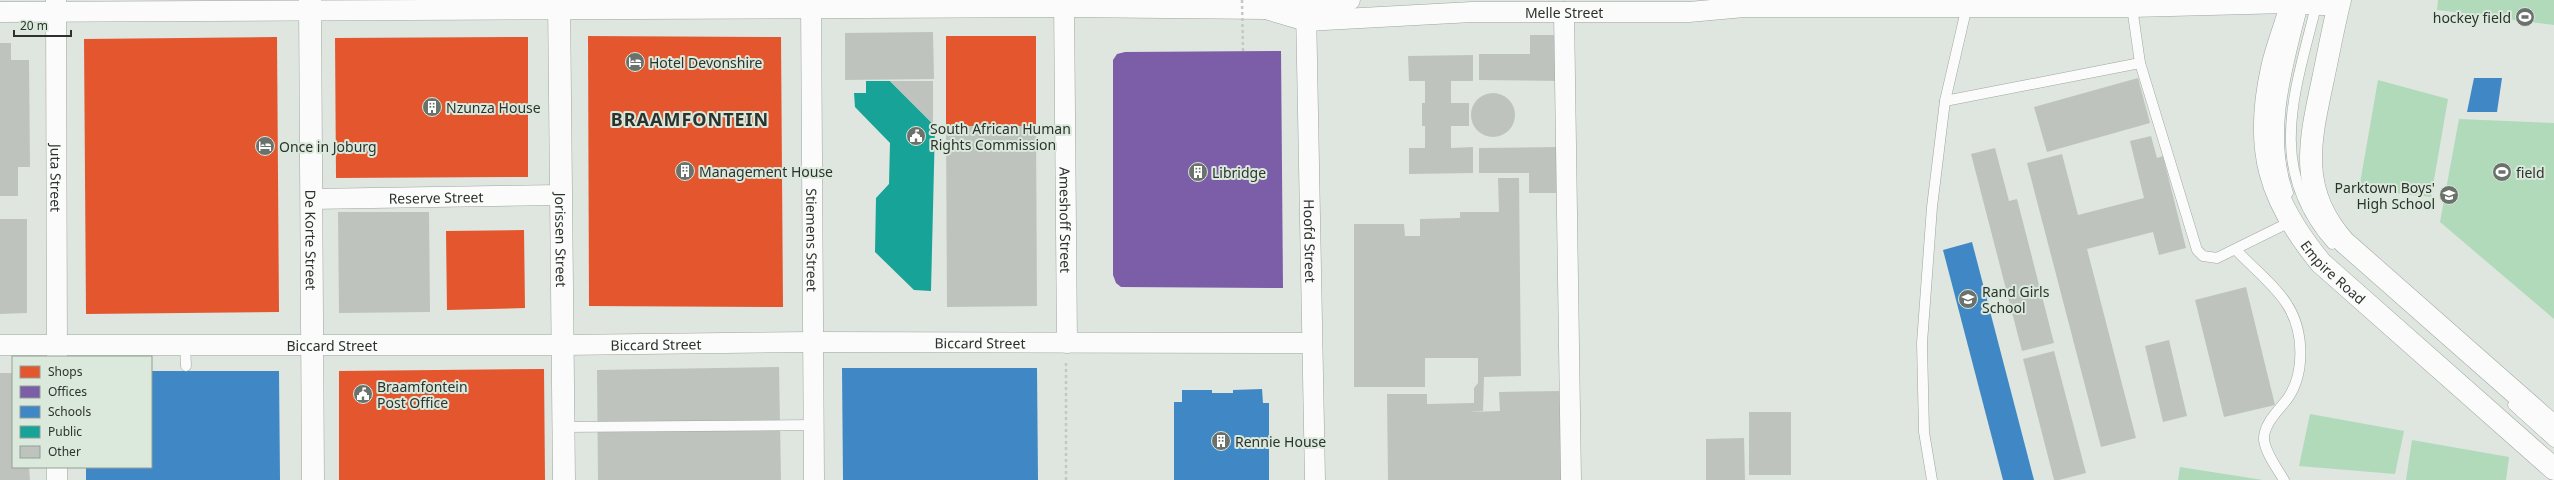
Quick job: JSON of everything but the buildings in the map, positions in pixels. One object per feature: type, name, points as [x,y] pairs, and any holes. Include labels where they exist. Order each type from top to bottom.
[{"type":"main road","name":"Empire Road","points":[[2304,1],[2273,66],[2265,107],[2265,142],[2269,166],[2276,193],[2290,222],[2298,235],[2331,273],[2554,469]]},
{"type":"main road","name":"Empire Road","points":[[2339,3],[2310,149],[2311,176],[2316,197],[2323,214],[2332,229],[2344,242],[2554,427]]},
{"type":"main road","name":"Jorissen Street","points":[[559,4],[564,480]]},
{"type":"main road","name":"De Korte Street","points":[[310,6],[313,480]]},
{"type":"street","name":"Melle Street","points":[[1306,12],[1350,0]]},
{"type":"street","name":"Melle Street","points":[[1698,0],[1744,7]]},
{"type":"street","name":"Melle Street","points":[[0,12],[56,6],[1064,4],[1265,9],[1306,12],[1689,12],[1744,7],[1941,3],[1967,6],[2132,7],[2304,1],[2339,3]]},
{"type":"street","name":"Stiemens Street","points":[[811,4],[814,480]]},
{"type":"street","name":"Ameshoff Street","points":[[1064,4],[1067,343]]},
{"type":"street","name":"Juta Street","points":[[56,6],[57,351]]},
{"type":"street","name":"Hoofd Street","points":[[1306,12],[1315,480]]},
{"type":"street","points":[[1564,12],[1572,480]]},
{"type":"street","name":"Reserve Street","points":[[311,199],[561,195]]},
{"type":"street","name":"Biccard Street","points":[[0,345],[57,351],[185,344],[312,343],[563,345],[813,342],[1312,343]]},
{"type":"street","points":[[57,468],[57,480]]},
{"type":"lane","points":[[2304,1],[2290,119],[2289,142],[2295,176],[2309,212],[2325,236],[2338,251],[2387,294]]},
{"type":"lane","points":[[2304,1],[2279,121],[2281,166],[2294,207],[2311,236],[2324,251],[2554,457]]},
{"type":"lane","points":[[1932,480],[1924,432],[1922,343],[1932,207],[1945,101],[1967,6]]},
{"type":"lane","points":[[2132,7],[2140,64],[2197,250],[2208,258],[2217,258],[2236,250],[2290,222]]},
{"type":"lane","points":[[1945,101],[2140,64]]},
{"type":"lane","points":[[2236,250],[2288,305],[2295,319],[2299,337],[2300,357],[2297,382],[2289,397],[2265,428],[2264,438],[2266,450],[2284,480]]},
{"type":"lane","points":[[2421,324],[2554,442]]},
{"type":"lane","points":[[185,344],[186,366]]},
{"type":"lane","points":[[564,426],[814,425]]},
{"type":"path","points":[[1242,0],[1243,51]]},
{"type":"path","points":[[1066,480],[1067,343]]},
{"type":"green space","name":"hockey field","points":[[2438,0],[2554,0],[2554,25],[2437,10]]},
{"type":"green space","points":[[2378,80],[2448,99],[2431,197],[2359,189]]},
{"type":"green space","name":"field","points":[[2459,119],[2554,123],[2554,319],[2440,222]]},
{"type":"green space","points":[[2310,414],[2404,431],[2395,474],[2299,466]]},
{"type":"green space","points":[[2412,440],[2509,457],[2506,480],[2406,480]]},
{"type":"green space","points":[[2180,467],[2263,480],[2178,480]]},
{"type":"place","name":"hockey field","points":[[2525,17]]},
{"type":"place","name":"Hotel Devonshire","points":[[635,62]]},
{"type":"place","name":"Nzunza House","points":[[432,107]]},
{"type":"place","name":"South African Human Rights Commission","points":[[916,136]]},
{"type":"place","name":"Once in Joburg","points":[[265,146]]},
{"type":"place","name":"Management House","points":[[685,171]]},
{"type":"place","name":"Libridge","points":[[1198,172]]},
{"type":"place","name":"field","points":[[2502,172]]},
{"type":"place","name":"Parktown Boys' High School","points":[[2449,195]]},
{"type":"place","name":"Rand Girls School","points":[[1968,299]]},
{"type":"place","name":"Braamfontein Post Office","points":[[363,394]]},
{"type":"place","name":"Rennie House","points":[[1221,441]]},
{"type":"district","name":"BRAAMFONTEIN","points":[[690,119]]}]
